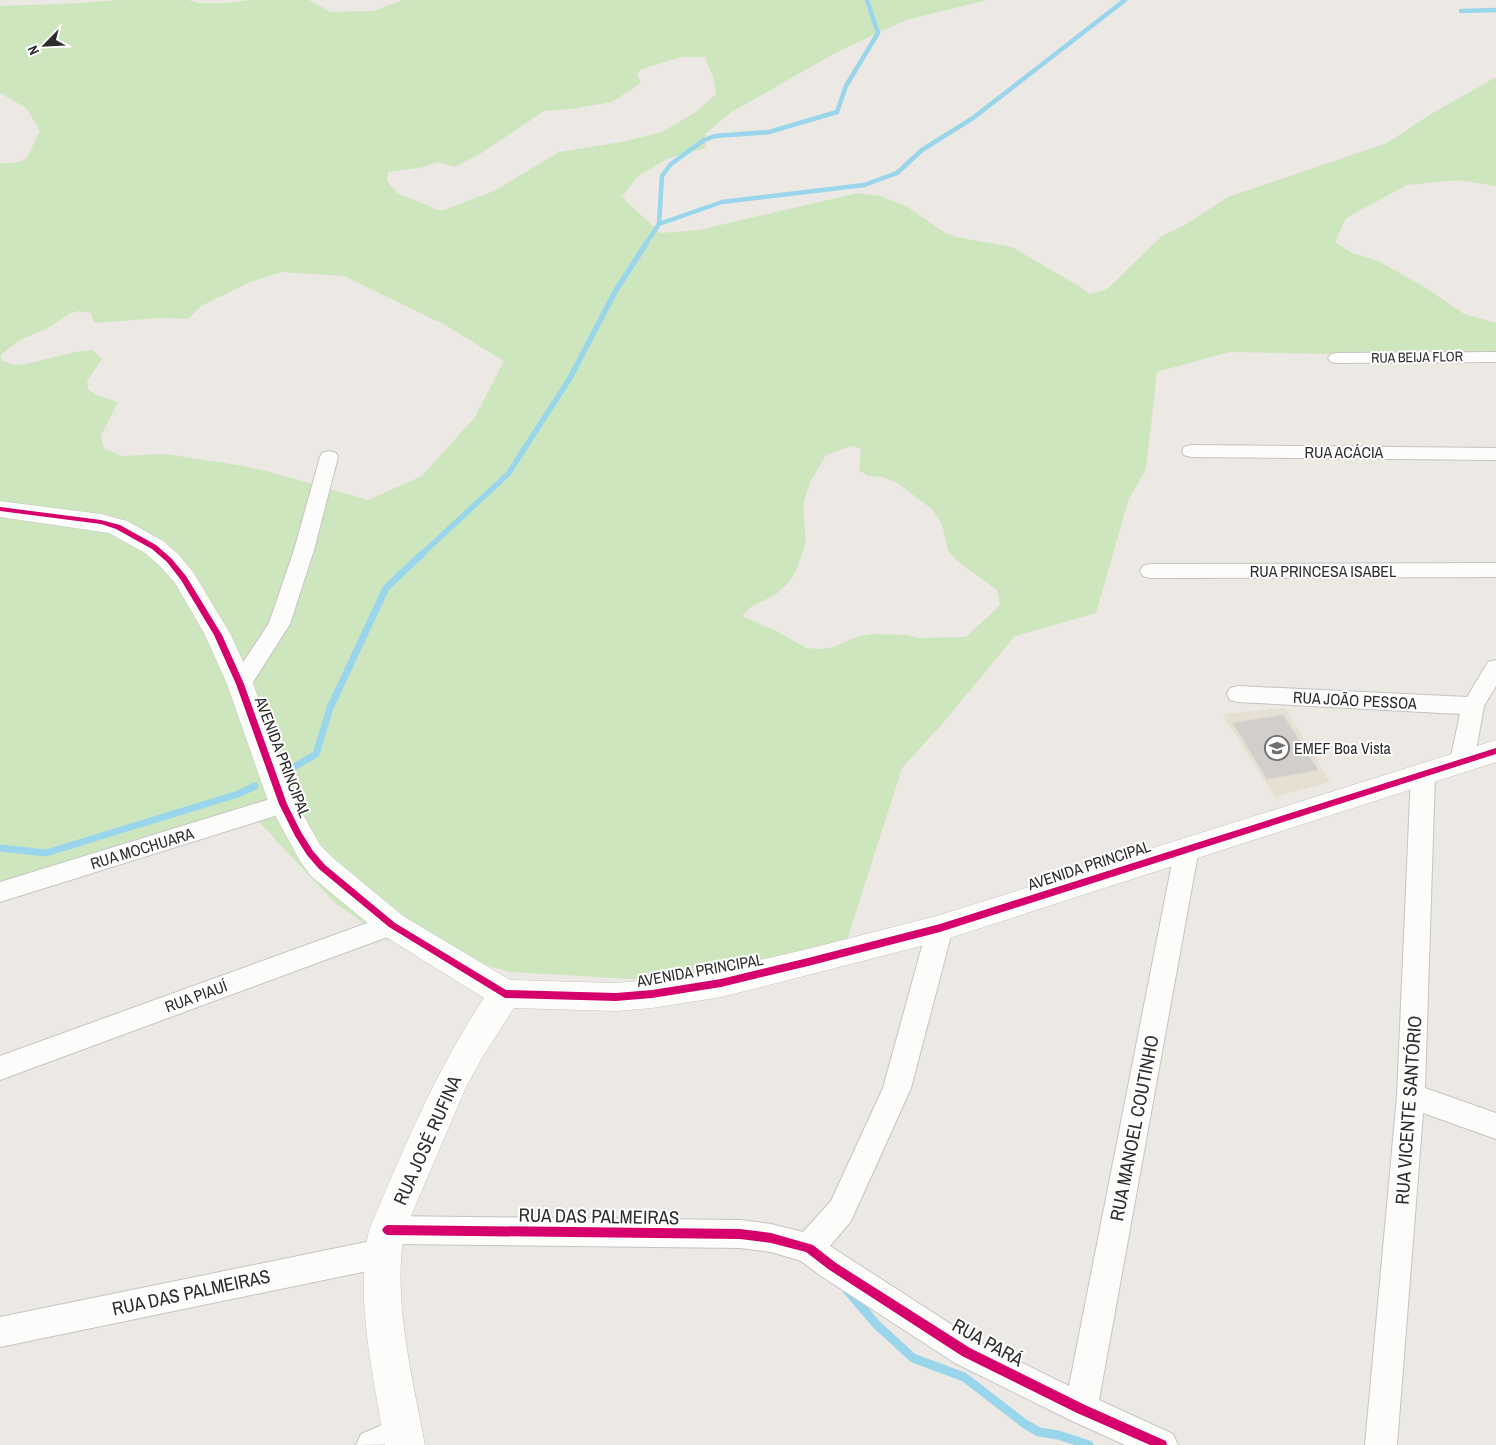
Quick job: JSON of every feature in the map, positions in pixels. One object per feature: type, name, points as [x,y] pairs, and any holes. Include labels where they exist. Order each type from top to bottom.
[{"type":"street","name":"RUA BEIJA FLOR","points":[[1337,358],[1496,357]]},
{"type":"street","name":"RUA ACÁCIA","points":[[1191,451],[1496,454]]},
{"type":"street","points":[[240,684],[279,624],[304,550],[329,457]]},
{"type":"street","name":"AVENIDA PRINCIPAL","points":[[0,509],[101,522],[118,527],[154,547],[184,578],[218,635],[240,684],[283,804],[298,834],[322,867],[392,925],[505,994],[616,997],[721,983],[940,928],[1496,750]]},
{"type":"street","name":"RUA PRINCESA ISABEL","points":[[1150,571],[1496,570]]},
{"type":"street","points":[[1462,761],[1473,706],[1496,668]]},
{"type":"street","name":"RUA JOÃO PESSOA","points":[[1238,694],[1473,706]]},
{"type":"street","name":"RUA VICENTE SANTÓRIO","points":[[1381,1445],[1411,1096],[1423,774]]},
{"type":"street","name":"RUA MOCHUARA","points":[[0,892],[283,804]]},
{"type":"street","name":"RUA MANOEL COUTINHO","points":[[1081,1409],[1187,848]]},
{"type":"street","name":"RUA PIAUÍ","points":[[0,1068],[392,925]]},
{"type":"street","points":[[809,1248],[841,1211],[897,1088],[940,928]]},
{"type":"street","name":"RUA JOSÉ RUFINA","points":[[393,1441],[386,1337],[385,1241],[453,1079],[471,1046],[505,994]]},
{"type":"street","points":[[1411,1096],[1496,1126]]},
{"type":"street","name":"RUA DAS PALMEIRAS","points":[[0,1332],[385,1241],[740,1234],[771,1238],[809,1248]]},
{"type":"street","name":"RUA PARÁ","points":[[809,1248],[832,1266],[966,1352],[1081,1409],[1162,1445]]},
{"type":"shaded area","name":"EMEF Boa Vista","points":[[1285,708],[1330,782],[1275,797],[1222,714]]},
{"type":"green space","points":[[116,0],[188,0],[199,3],[227,3],[250,0],[309,0],[331,12],[373,11],[403,0],[987,0],[906,20],[835,53],[730,113],[705,134],[706,148],[669,158],[638,176],[622,197],[660,233],[699,230],[858,193],[880,196],[906,206],[944,232],[956,237],[1012,247],[1089,294],[1106,290],[1162,236],[1185,225],[1228,197],[1387,143],[1431,114],[1496,77],[1496,186],[1458,180],[1407,185],[1346,218],[1335,242],[1352,253],[1378,261],[1426,288],[1464,314],[1496,323],[1496,353],[1381,355],[1229,352],[1157,372],[1146,469],[1128,501],[1096,613],[1015,636],[942,724],[902,768],[846,943],[749,972],[647,980],[511,972],[387,940],[335,903],[244,806],[0,886],[0,163],[15,163],[26,159],[40,131],[26,108],[0,93],[0,6]],"holes":[[[681,57],[705,57],[713,77],[716,94],[696,112],[662,132],[622,142],[559,152],[494,191],[441,211],[397,193],[387,181],[388,172],[424,167],[437,162],[455,167],[483,152],[544,111],[572,109],[612,102],[641,83],[637,74],[642,69]],[[282,272],[344,276],[445,325],[504,361],[475,417],[422,476],[368,500],[238,465],[165,454],[121,456],[104,448],[101,436],[118,402],[96,395],[88,389],[87,381],[102,359],[93,350],[75,352],[26,364],[14,365],[2,361],[1,355],[20,340],[46,329],[71,313],[79,311],[91,313],[94,323],[161,318],[188,319],[201,306],[250,282]],[[851,446],[861,449],[859,470],[868,476],[883,477],[897,483],[932,509],[942,524],[948,550],[956,560],[997,590],[1000,605],[966,637],[919,638],[906,635],[874,634],[856,637],[834,647],[822,649],[806,648],[778,632],[742,616],[751,607],[775,595],[787,584],[796,571],[806,542],[803,505],[810,482],[826,455]]]},
{"type":"building","name":"EMEF Boa Vista","points":[[1283,715],[1318,770],[1267,779],[1233,723]]},
{"type":"waterway","points":[[659,224],[662,176],[671,164],[704,140],[715,136],[769,132],[837,112],[846,86],[878,33],[867,0]]},
{"type":"waterway","points":[[659,224],[722,202],[864,185],[897,173],[922,150],[973,118],[1125,0]]},
{"type":"waterway","points":[[1461,11],[1496,10]]},
{"type":"waterway","points":[[645,245],[659,224]]},
{"type":"waterway","points":[[421,555],[508,474],[570,378],[616,290],[646,244]]},
{"type":"waterway","points":[[289,770],[316,754],[330,708],[386,588],[422,554]]},
{"type":"waterway","points":[[0,848],[46,853],[238,794],[255,786]]},
{"type":"waterway","points":[[847,1290],[877,1325],[913,1358],[964,1377],[1025,1424],[1039,1432],[1058,1435],[1089,1445]]},
{"type":"cycle path","points":[[0,509],[101,522],[118,527],[154,547],[169,560],[184,578],[218,635],[240,684],[283,804],[310,853],[322,867],[392,925],[505,994],[616,997],[652,994],[721,983],[808,962],[940,928],[1496,751]]},
{"type":"cycle path","points":[[387,1230],[740,1234],[771,1238],[809,1248],[832,1266],[966,1352],[1081,1409],[1162,1445]]},
{"type":"place","name":"EMEF Boa Vista","points":[[1277,748]]}]
